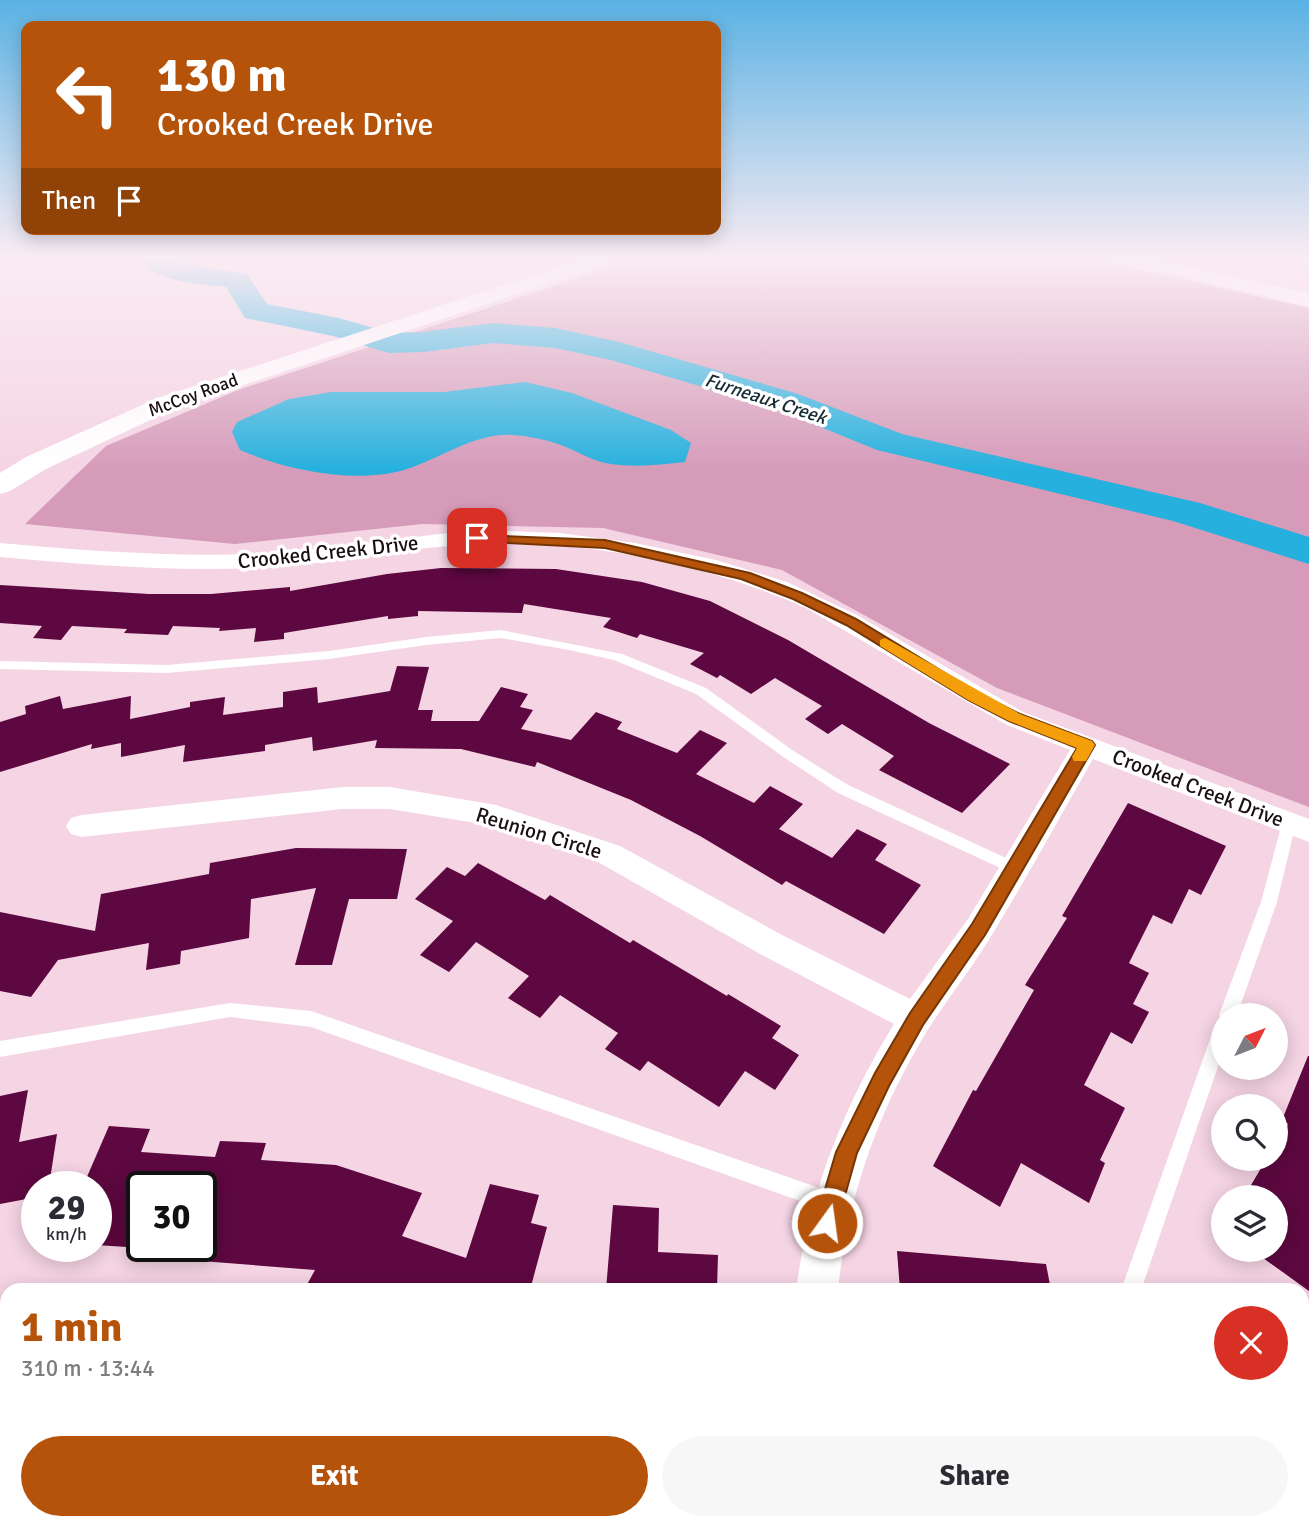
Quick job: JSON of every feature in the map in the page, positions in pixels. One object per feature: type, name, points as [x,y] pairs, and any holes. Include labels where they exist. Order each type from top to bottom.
[{"type":"street","name":"McCoy Road","points":[[0,485],[36,463],[169,402],[389,328]]},
{"type":"street","name":"McCoy Road","points":[[0,508],[98,435]]},
{"type":"street","name":"Crooked Creek Drive","points":[[0,550],[128,561],[201,563],[278,560],[451,539],[502,538],[605,544],[745,576],[797,596],[851,622],[994,707],[1299,827]]},
{"type":"street","points":[[818,1283],[831,1202],[846,1152],[882,1079],[916,1019],[979,929],[1087,745]]},
{"type":"street","name":"Reunion Circle","points":[[81,826],[343,798],[390,798],[496,817],[609,854],[772,945],[916,1019]]},
{"type":"lane","points":[[0,665],[167,669],[329,655],[425,641],[501,634],[569,646],[618,657],[701,691],[786,753],[844,789],[1014,868]]},
{"type":"lane","points":[[1232,1003],[1299,827]]},
{"type":"lane","points":[[0,1049],[230,1010],[311,1019],[831,1202]]},
{"type":"lane","points":[[1133,1283],[1211,1062]]},
{"type":"shaded area","points":[[426,328],[1309,328],[1309,807],[997,688],[782,570],[603,528],[422,524],[235,544],[25,524],[106,446],[238,390]]},
{"type":"water","points":[[525,382],[572,393],[671,430],[691,443],[685,462],[645,466],[615,465],[545,440],[500,435],[473,442],[407,469],[366,476],[344,475],[300,469],[258,457],[240,450],[232,432],[237,422],[289,399],[331,392],[444,392]]},
{"type":"building","points":[[441,568],[556,569],[642,582],[710,601],[788,640],[929,723],[1010,764],[962,813],[879,770],[894,756],[842,724],[828,734],[805,719],[822,706],[775,678],[751,694],[720,675],[717,678],[690,664],[704,653],[640,634],[637,638],[603,627],[611,618],[524,604],[522,613],[418,611],[418,616],[388,619],[388,616],[284,633],[284,639],[254,642],[256,628],[219,631],[220,628],[173,626],[168,635],[124,633],[127,629],[72,626],[61,640],[33,638],[42,626],[0,623],[0,585],[149,594],[211,594],[290,587],[290,591],[387,574]]},
{"type":"building","points":[[397,666],[429,667],[418,710],[433,710],[431,721],[479,721],[501,687],[528,694],[520,707],[533,710],[521,729],[571,740],[596,712],[622,722],[617,729],[677,753],[700,730],[727,743],[696,774],[754,803],[770,786],[803,804],[779,829],[832,858],[857,829],[887,844],[875,860],[921,885],[884,934],[786,881],[782,885],[700,836],[631,800],[537,762],[535,767],[461,749],[375,748],[377,740],[313,751],[312,737],[265,745],[265,751],[183,762],[185,745],[121,757],[121,743],[91,749],[92,744],[0,772],[0,722],[26,714],[25,706],[60,696],[63,709],[131,696],[130,719],[190,707],[190,702],[225,697],[223,715],[283,707],[283,692],[317,687],[318,703],[390,691]]},
{"type":"building","points":[[1128,803],[1226,846],[1201,895],[1189,889],[1172,924],[1153,915],[1129,963],[1149,973],[1133,1004],[1149,1012],[1132,1044],[1111,1032],[1084,1085],[1125,1108],[1100,1160],[1105,1163],[1089,1203],[1021,1163],[1000,1207],[933,1166],[973,1090],[976,1091],[1034,990],[1025,985],[1067,918],[1062,916]]},
{"type":"building","points":[[296,848],[407,849],[397,899],[349,899],[332,965],[295,965],[316,888],[251,899],[249,938],[181,951],[180,964],[146,970],[149,943],[58,960],[31,997],[0,991],[0,912],[95,931],[101,894],[209,874],[210,863]]},
{"type":"building","points":[[478,863],[545,900],[550,895],[630,943],[633,940],[727,996],[728,994],[781,1026],[772,1038],[799,1055],[775,1090],[745,1071],[719,1107],[648,1061],[640,1071],[605,1049],[618,1033],[560,995],[540,1018],[508,998],[529,976],[476,942],[449,972],[420,955],[453,921],[415,899],[447,867],[465,876]]},
{"type":"building","points":[[1309,1056],[1309,1283],[1298,1283],[1269,1262],[1288,1262],[1288,1185],[1251,1185],[1259,1171],[1288,1171],[1288,1105]]},
{"type":"building","points":[[28,1090],[19,1142],[57,1134],[51,1171],[21,1171],[21,1200],[0,1204],[0,1096]]},
{"type":"building","points":[[109,1126],[150,1129],[141,1152],[215,1157],[220,1141],[266,1143],[261,1160],[336,1165],[422,1193],[402,1236],[466,1258],[490,1184],[539,1195],[531,1223],[547,1227],[532,1283],[308,1283],[315,1270],[214,1262],[217,1262],[217,1171],[126,1171],[126,1247],[112,1246],[112,1171],[90,1171]]},
{"type":"building","points":[[613,1205],[659,1208],[658,1252],[718,1255],[717,1283],[607,1283]]},
{"type":"building","points":[[897,1251],[1046,1264],[1050,1283],[899,1283]]},
{"type":"waterway","name":"Furneaux Creek","points":[[340,328],[389,343],[423,342],[493,333],[555,338],[619,352],[786,401],[890,442],[1186,512],[1309,551]]},
{"type":"slow traffic","points":[[885,643],[1014,718],[1087,745],[1080,757]]},
{"type":"route","points":[[477,538],[605,544],[745,576],[797,596],[851,622],[1014,718],[1087,745],[979,929],[916,1019],[882,1079],[846,1152],[827,1223]]}]
